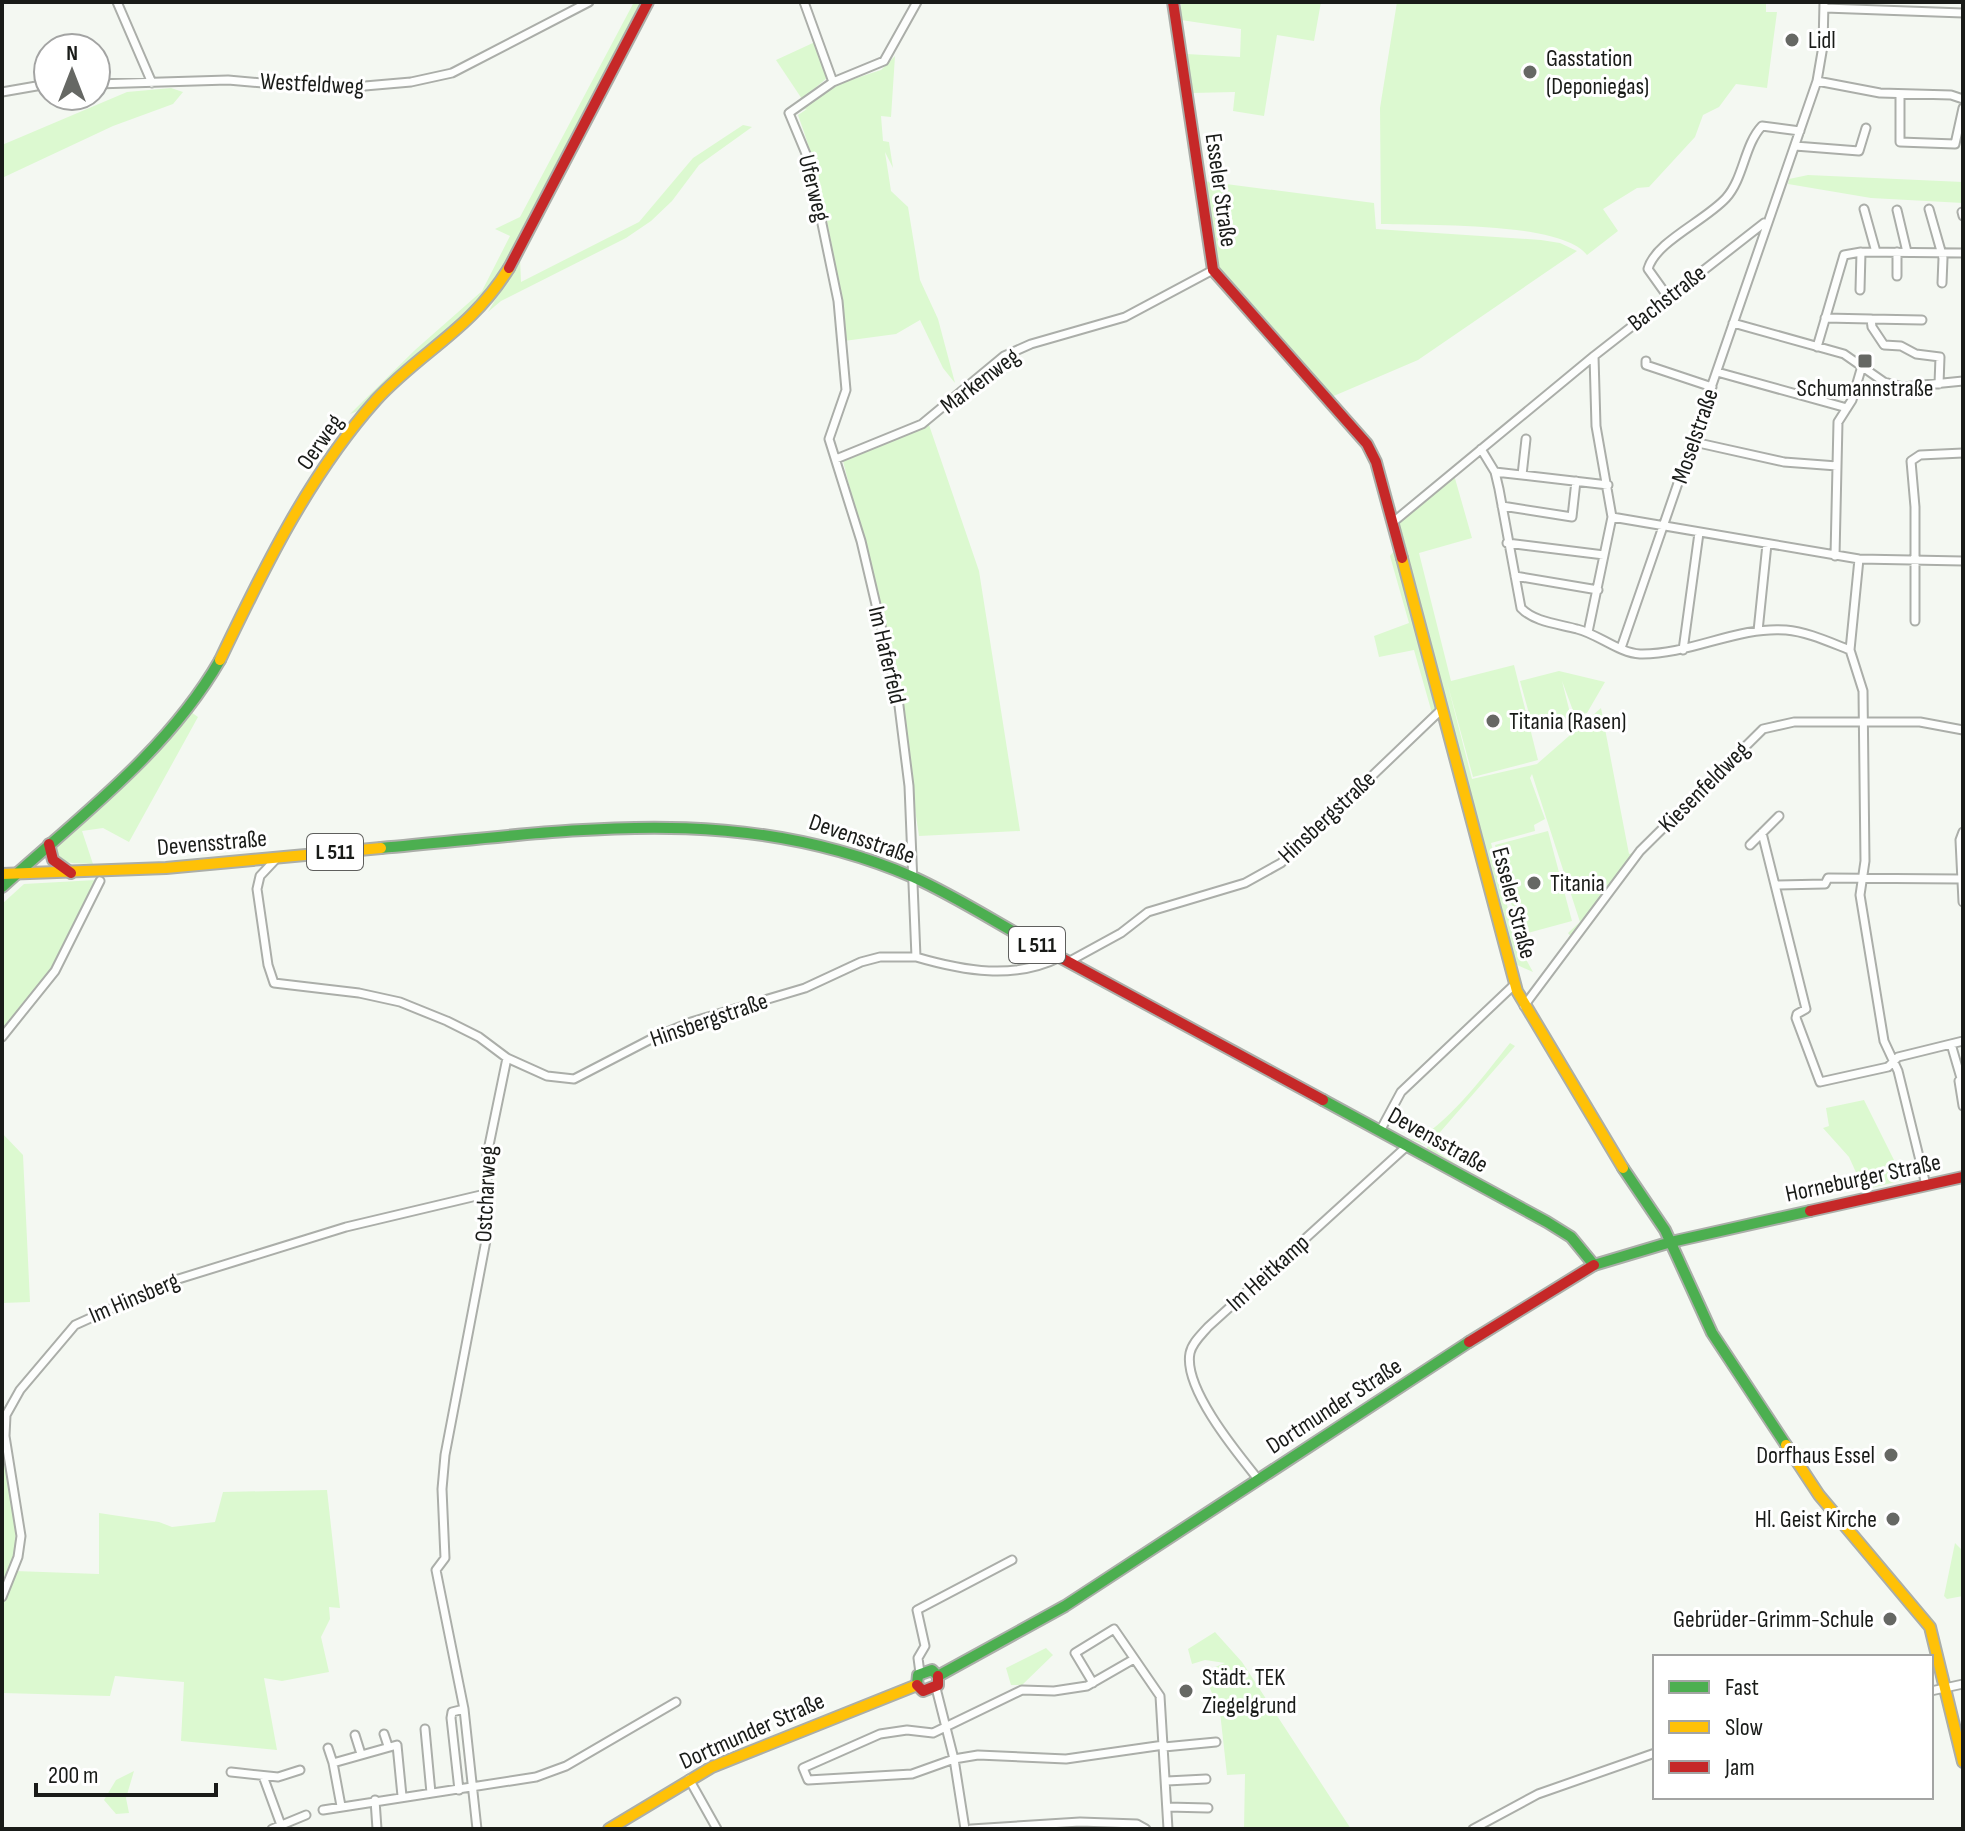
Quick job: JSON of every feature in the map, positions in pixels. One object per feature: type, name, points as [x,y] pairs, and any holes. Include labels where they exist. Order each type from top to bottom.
[{"type":"main road","name":"Oerweg","points":[[2,887],[160,743],[188,711],[219,662],[273,551],[348,433],[378,398],[469,321],[490,299],[511,265],[648,2]]},
{"type":"main road","name":"Esseler Straße","points":[[1173,2],[1213,270],[1367,444],[1376,462],[1515,984],[1524,1006],[1671,1242],[1712,1333],[1819,1495],[1925,1620],[1936,1642],[1963,1762]]},
{"type":"main road","name":"Devensstraße","points":[[15,874],[71,874],[639,825],[691,824],[783,834],[853,852],[915,878],[1571,1237],[1594,1265]]},
{"type":"main road","points":[[49,844],[53,860],[71,874]]},
{"type":"main road","name":"L 511","points":[[2,874],[15,874]]},
{"type":"main road","name":"Horneburger Straße","points":[[1772,1219],[1963,1177]]},
{"type":"main road","name":"Dortmunder Straße","points":[[934,1685],[1017,1636],[1557,1285],[1594,1265],[1671,1242],[1772,1219]]},
{"type":"main road","points":[[924,1671],[934,1685],[917,1685],[924,1671]]},
{"type":"main road","name":"Dortmunder Straße","points":[[609,1829],[689,1779],[742,1753],[917,1685]]},
{"type":"street","points":[[117,2],[152,83]]},
{"type":"street","name":"Westfeldweg","points":[[112,84],[228,80],[330,89],[376,87],[427,79],[452,73],[589,2]]},
{"type":"street","points":[[804,2],[833,82]]},
{"type":"street","name":"Uferweg","points":[[829,439],[846,390],[838,301],[809,161],[789,113],[833,82],[884,61],[917,2]]},
{"type":"street","points":[[1766,222],[1817,81],[1825,5],[1963,13]]},
{"type":"street","points":[[1817,81],[1900,94],[1951,95],[1963,99]]},
{"type":"street","points":[[2,92],[32,87]]},
{"type":"street","points":[[1900,94],[1900,142],[1955,144],[1963,108]]},
{"type":"street","points":[[1668,297],[1648,269],[1652,256],[1709,215],[1728,196],[1762,126],[1800,131]]},
{"type":"street","points":[[1795,146],[1859,151],[1866,128]]},
{"type":"street","points":[[1864,209],[1876,252]]},
{"type":"street","points":[[1929,209],[1940,252],[1942,283]]},
{"type":"street","points":[[1897,210],[1907,252]]},
{"type":"street","name":"Bachstraße","points":[[1392,523],[1594,356],[1766,222]]},
{"type":"street","name":"Moselstraße","points":[[1621,648],[1694,442],[1766,222]]},
{"type":"street","points":[[1860,290],[1861,252]]},
{"type":"street","points":[[1817,347],[1844,255],[1861,252],[1963,253]]},
{"type":"street","points":[[1897,252],[1897,276]]},
{"type":"street","name":"Markenweg","points":[[836,459],[922,424],[1004,356],[1031,344],[1125,317],[1213,270]]},
{"type":"street","points":[[1825,318],[1922,320]]},
{"type":"street","points":[[1871,319],[1872,327],[1884,345],[1901,346],[1916,354],[1940,357],[1939,384]]},
{"type":"street","points":[[1733,323],[1844,354],[1884,382],[1903,387],[1963,381]]},
{"type":"street","points":[[1588,632],[1612,517],[1596,426],[1594,356]]},
{"type":"street","points":[[1646,361],[1646,365],[1712,387]]},
{"type":"street","points":[[1835,556],[1838,422],[1847,408],[1862,366]]},
{"type":"street","points":[[1717,372],[1847,408]]},
{"type":"street","name":"Im Haferfeld","points":[[829,439],[861,541],[898,698],[915,878]]},
{"type":"street","points":[[1522,475],[1526,439]]},
{"type":"street","points":[[1694,442],[1784,462],[1837,466]]},
{"type":"street","points":[[1481,449],[1495,472],[1521,608],[1528,616],[1588,632],[1637,654],[1683,650],[1758,631],[1805,633],[1850,650]]},
{"type":"street","points":[[1915,621],[1916,561],[1911,461],[1920,455],[1963,453]]},
{"type":"street","points":[[1495,472],[1608,485]]},
{"type":"street","points":[[1571,528],[1576,481]]},
{"type":"street","points":[[1502,506],[1572,517]]},
{"type":"street","points":[[1612,517],[1835,556],[1963,561]]},
{"type":"street","points":[[1683,650],[1699,533]]},
{"type":"street","points":[[1507,543],[1604,555]]},
{"type":"street","points":[[1758,631],[1767,544]]},
{"type":"street","points":[[1859,559],[1850,650],[1863,691],[1864,929],[1884,1041],[1893,1060],[1926,1185]]},
{"type":"street","points":[[1515,576],[1598,590]]},
{"type":"street","name":"Hinsbergstraße","points":[[507,1058],[547,1076],[574,1079],[691,1022],[805,988],[861,962],[880,957],[916,957],[972,971],[1009,972],[1064,960],[1121,933],[1148,912],[1245,883],[1281,863],[1442,709]]},
{"type":"street","name":"Kiesenfeldweg","points":[[1524,1006],[1640,851],[1756,734],[1781,722],[1920,722],[1963,730]]},
{"type":"street","points":[[1750,845],[1779,816]]},
{"type":"street","points":[[1963,832],[1963,902]]},
{"type":"street","points":[[1762,833],[1778,885],[1778,908],[1806,1009],[1796,1018],[1820,1082],[1888,1067],[1893,1060],[1963,1041]]},
{"type":"street","points":[[278,857],[260,876],[257,889],[268,965],[274,983],[359,993],[414,1006],[479,1037],[507,1058]]},
{"type":"street","points":[[915,878],[916,957]]},
{"type":"street","points":[[1778,885],[1825,884],[1828,878],[1961,879]]},
{"type":"street","points":[[2,1037],[55,971],[100,881]]},
{"type":"street","points":[[1380,1131],[1401,1092],[1515,984]]},
{"type":"street","points":[[1951,1044],[1961,1083],[1963,1106]]},
{"type":"street","name":"Ostcharweg","points":[[477,1829],[464,1709],[436,1570],[445,1558],[442,1489],[445,1455],[488,1225],[485,1194],[489,1138],[507,1058]]},
{"type":"street","name":"Im Heitkamp","points":[[1258,1479],[1213,1423],[1190,1368],[1192,1347],[1208,1327],[1407,1146]]},
{"type":"street","name":"Im Hinsberg","points":[[2,1597],[15,1569],[21,1536],[5,1436],[6,1415],[20,1390],[75,1325],[172,1281],[356,1224],[485,1194]]},
{"type":"street","points":[[924,1671],[921,1653],[925,1646],[917,1610],[1012,1560]]},
{"type":"street","points":[[1093,1683],[1075,1653],[1114,1629],[1160,1696],[1168,1829]]},
{"type":"street","points":[[1134,1659],[1093,1683],[1072,1690],[1022,1690],[933,1733],[907,1730],[880,1734],[803,1768],[808,1780],[881,1777],[912,1774],[954,1759],[994,1754],[1066,1759],[1216,1742]]},
{"type":"street","points":[[1933,1690],[1963,1684]]},
{"type":"street","points":[[934,1685],[948,1727],[968,1829],[1137,1824],[1138,1828],[1146,1829]]},
{"type":"street","points":[[323,1810],[536,1777],[566,1766],[676,1702]]},
{"type":"street","name":"Ostcharweg","points":[[459,1790],[451,1714],[464,1709]]},
{"type":"street","points":[[425,1729],[431,1793]]},
{"type":"street","points":[[384,1734],[388,1746]]},
{"type":"street","points":[[355,1735],[361,1754]]},
{"type":"street","points":[[333,1763],[397,1745],[402,1796]]},
{"type":"street","points":[[328,1748],[341,1806]]},
{"type":"street","points":[[1473,1829],[1538,1794],[1653,1754]]},
{"type":"street","points":[[231,1772],[278,1777],[300,1770]]},
{"type":"street","points":[[263,1776],[281,1825]]},
{"type":"street","points":[[689,1779],[717,1829]]},
{"type":"street","points":[[1167,1781],[1206,1779]]},
{"type":"street","points":[[375,1800],[377,1829]]},
{"type":"street","points":[[1167,1807],[1208,1808]]},
{"type":"street","points":[[272,1829],[306,1815]]},
{"type":"green space","points":[[634,2],[641,2],[518,245],[483,302],[361,410],[350,414],[415,350],[482,291],[510,236],[495,229],[520,217]]},
{"type":"green space","points":[[1181,2],[1321,2],[1314,41],[1277,35],[1264,116],[1233,111],[1235,92],[1192,93],[1186,54],[1240,57],[1241,29],[1181,20]]},
{"type":"green space","points":[[1397,2],[1766,2],[1766,12],[1777,12],[1767,88],[1736,84],[1719,107],[1703,115],[1695,137],[1649,187],[1637,188],[1603,209],[1618,231],[1587,255],[1572,244],[1522,231],[1381,224],[1380,108]]},
{"type":"green space","points":[[815,42],[827,78],[802,99],[776,60]]},
{"type":"green space","points":[[895,56],[891,117],[881,116],[883,141],[889,142],[893,168],[885,152],[891,191],[908,207],[920,280],[938,319],[955,383],[943,368],[920,320],[896,334],[844,341],[828,226],[798,115],[807,109],[797,110],[832,86],[881,70]]},
{"type":"green space","points":[[171,88],[183,92],[173,104],[113,126],[2,178],[2,145],[80,112],[112,112],[112,98],[127,92]]},
{"type":"green space","points":[[743,125],[752,127],[699,165],[672,201],[651,221],[626,238],[501,301],[488,312],[520,258],[521,282],[639,222],[693,158]]},
{"type":"green space","points":[[1808,175],[1963,182],[1963,203],[1871,198],[1788,184],[1789,179]]},
{"type":"green space","points":[[1203,181],[1374,203],[1376,229],[1541,240],[1560,243],[1577,251],[1418,360],[1329,398],[1217,267]]},
{"type":"green space","points":[[928,422],[979,571],[1020,831],[919,836],[892,656],[843,461]]},
{"type":"green space","points":[[1454,475],[1472,538],[1419,553],[1451,681],[1514,665],[1538,760],[1473,777],[1447,682],[1472,779],[1537,764],[1601,708],[1629,854],[1633,853],[1573,939],[1568,933],[1580,922],[1532,774],[1530,778],[1545,819],[1534,825],[1535,831],[1491,843],[1515,936],[1526,941],[1522,952],[1533,972],[1515,964],[1437,671],[1431,671],[1439,708],[1432,713],[1414,650],[1379,657],[1374,636],[1409,623],[1390,556],[1398,546],[1395,523]]},
{"type":"green space","points":[[1559,671],[1605,682],[1587,713],[1575,716],[1562,681],[1571,717],[1533,728],[1520,681]]},
{"type":"green space","points":[[191,712],[198,717],[129,842],[103,828],[82,831],[93,864],[61,858],[54,848],[61,838]]},
{"type":"green space","name":"Titania","points":[[1548,831],[1572,921],[1520,935],[1495,845]]},
{"type":"green space","points":[[96,880],[70,938],[4,1032],[2,904],[24,884]]},
{"type":"green space","points":[[1510,1043],[1515,1046],[1428,1146],[1407,1138],[1418,1140],[1444,1119]]},
{"type":"green space","points":[[1864,1100],[1900,1172],[1913,1169],[1911,1178],[1864,1190],[1849,1157],[1823,1128],[1829,1126],[1826,1108]]},
{"type":"green space","points":[[2,1133],[23,1155],[30,1302],[2,1303]]},
{"type":"green space","points":[[1428,1146],[1494,1189],[1425,1150]]},
{"type":"green space","points":[[2,1428],[20,1515],[15,1571],[99,1574],[99,1513],[159,1522],[172,1527],[215,1522],[223,1492],[327,1490],[340,1608],[329,1607],[330,1619],[321,1637],[329,1672],[282,1681],[264,1678],[277,1750],[181,1741],[184,1682],[115,1676],[110,1696],[2,1693]]},
{"type":"green space","points":[[1955,1543],[1963,1551],[1963,1596],[1947,1599],[1944,1596]]},
{"type":"green space","points":[[1215,1632],[1242,1662],[1351,1829],[1244,1829],[1245,1774],[1227,1775],[1220,1712],[1203,1672],[1225,1663],[1205,1660],[1192,1664],[1188,1649]]},
{"type":"green space","points":[[1046,1648],[1053,1655],[1022,1685],[1011,1685],[1006,1668]]},
{"type":"green space","points":[[134,1771],[126,1798],[129,1813],[116,1814],[104,1800],[116,1780]]},
{"type":"traffic: fast","points":[[2,887],[148,754],[199,693],[220,660]]},
{"type":"traffic: fast","points":[[381,848],[584,830],[650,828],[715,830],[781,838],[847,853],[913,877],[1030,941]]},
{"type":"traffic: fast","points":[[1323,1100],[1547,1222],[1571,1237],[1594,1265],[1671,1242],[1810,1211]]},
{"type":"traffic: fast","points":[[1623,1168],[1665,1230],[1712,1333],[1786,1445]]},
{"type":"traffic: fast","points":[[938,1676],[1065,1606],[1469,1342]]},
{"type":"traffic: fast","points":[[917,1685],[918,1675],[932,1670],[938,1676]]},
{"type":"traffic: slow","points":[[220,660],[289,524],[329,460],[376,400],[462,324],[494,290],[509,268]]},
{"type":"traffic: slow","points":[[1402,558],[1517,991],[1623,1168]]},
{"type":"traffic: slow","points":[[2,874],[166,868],[381,848]]},
{"type":"traffic: slow","points":[[1786,1445],[1819,1495],[1930,1627],[1963,1762]]},
{"type":"traffic: slow","points":[[609,1829],[712,1767],[917,1685]]},
{"type":"traffic: jam","points":[[509,268],[648,2]]},
{"type":"traffic: jam","points":[[1173,2],[1213,270],[1367,444],[1376,462],[1402,558]]},
{"type":"traffic: jam","points":[[49,844],[53,860],[71,873]]},
{"type":"traffic: jam","points":[[1030,941],[1323,1100]]},
{"type":"traffic: jam","points":[[1810,1211],[1963,1177]]},
{"type":"traffic: jam","points":[[1469,1342],[1594,1265]]},
{"type":"traffic: jam","points":[[917,1685],[923,1691],[938,1685],[938,1676]]},
{"type":"place","name":"Lidl","points":[[1792,40]]},
{"type":"place","name":"Gasstation (Deponiegas)","points":[[1530,72]]},
{"type":"place","name":"Schumannstraße","points":[[1865,361]]},
{"type":"place","name":"Titania (Rasen)","points":[[1493,721]]},
{"type":"place","name":"Titania","points":[[1534,883]]},
{"type":"place","name":"Dorfhaus Essel","points":[[1891,1455]]},
{"type":"place","name":"Hl. Geist Kirche","points":[[1893,1519]]},
{"type":"place","name":"Gebrüder-Grimm-Schule","points":[[1890,1619]]},
{"type":"place","name":"Städt. TEK Ziegelgrund","points":[[1186,1691]]}]
